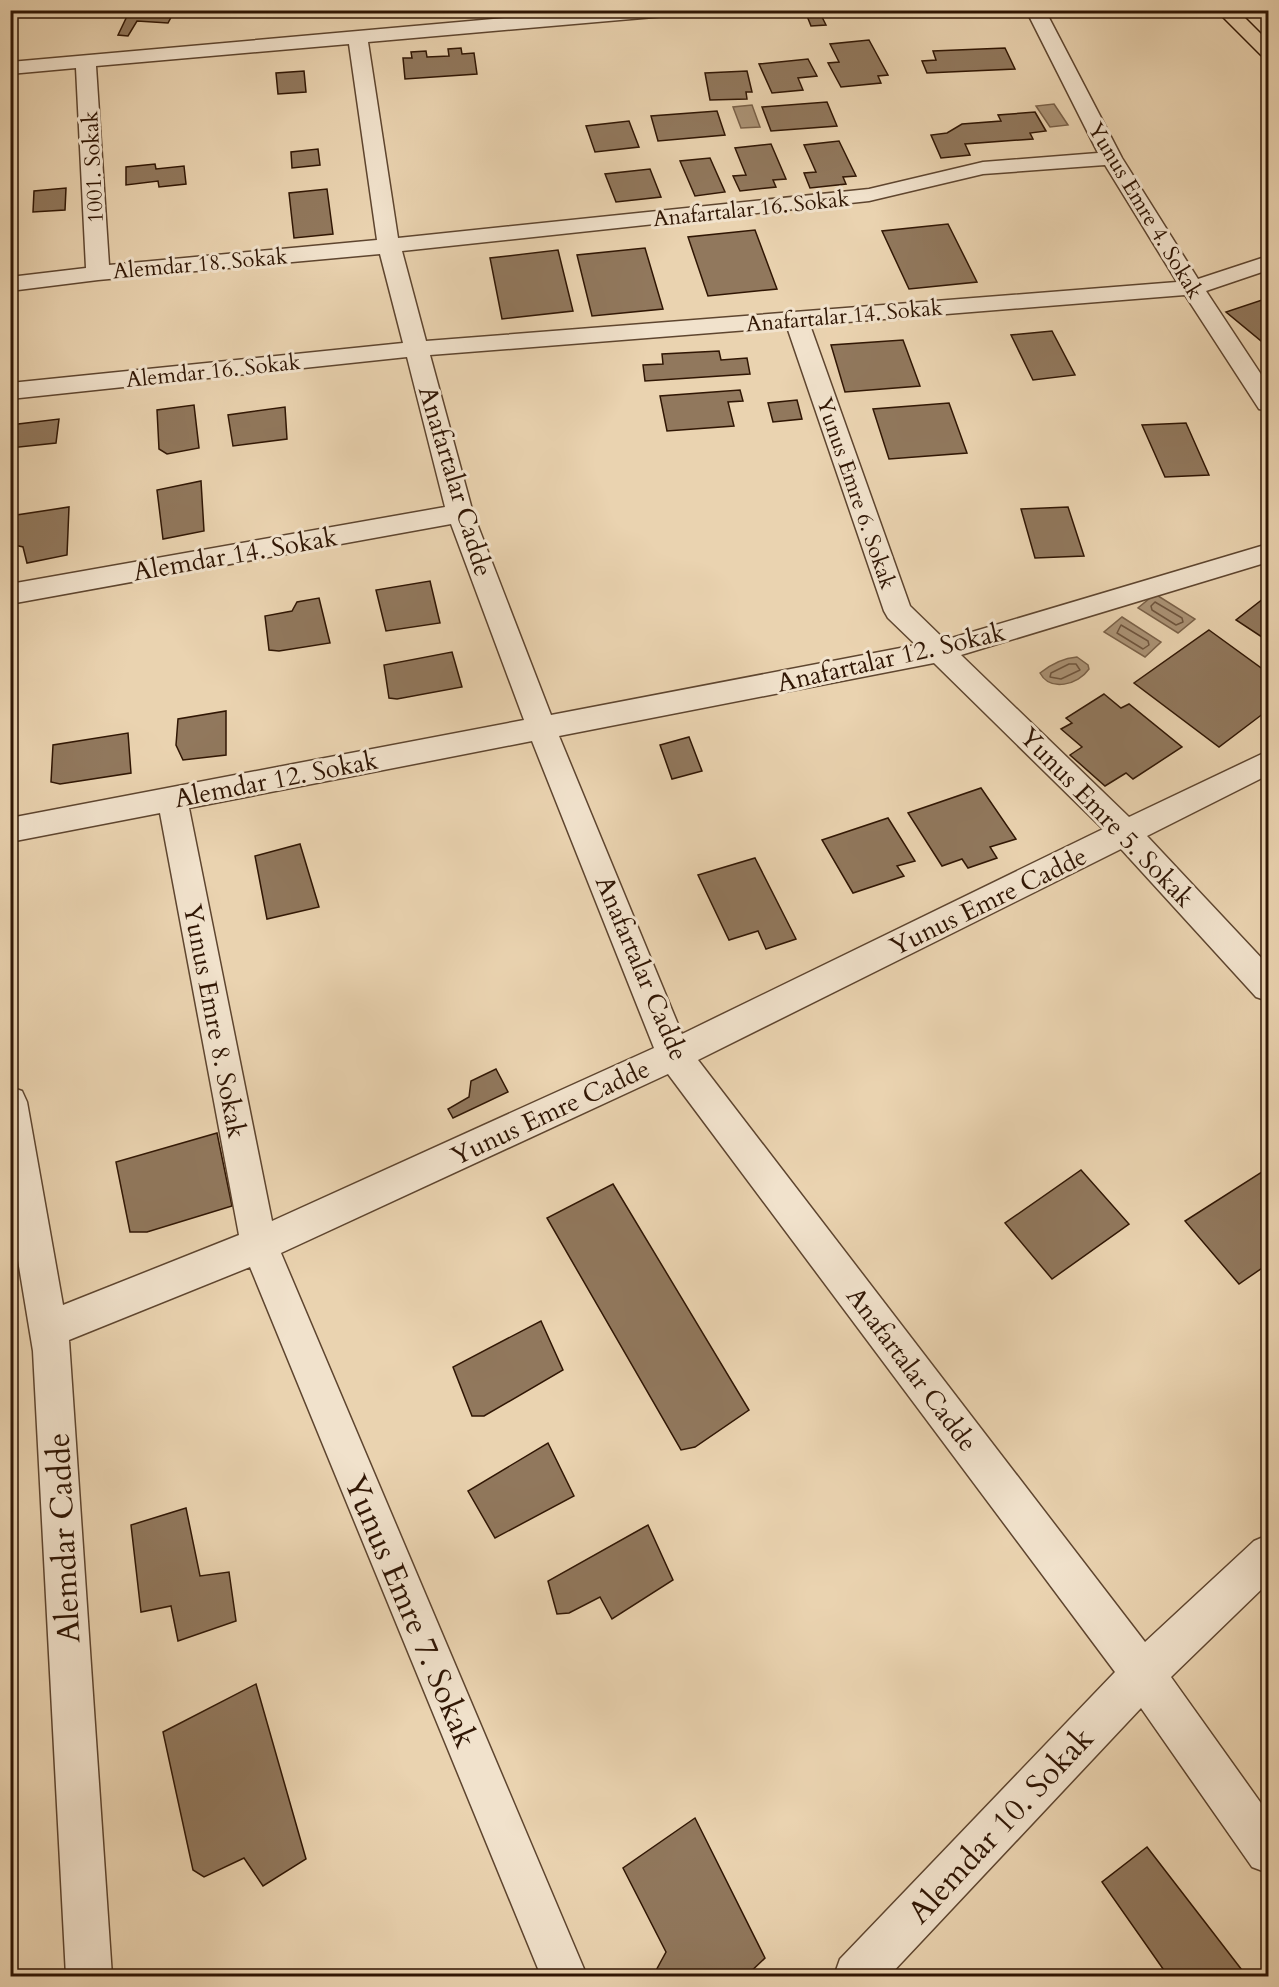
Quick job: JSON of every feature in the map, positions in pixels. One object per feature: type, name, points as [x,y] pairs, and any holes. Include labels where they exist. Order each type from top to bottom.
[{"type":"main road","points":[[1225,10],[1269,51]]},
{"type":"street","points":[[10,68],[666,10]]},
{"type":"street","name":"Yunus Emre 4. Sokak","points":[[1035,10],[1111,158],[1192,288],[1269,403]]},
{"type":"street","name":"Anafartalar Cadde","points":[[358,37],[389,246],[460,513],[542,729],[674,1055],[1143,1674],[1269,1851]]},
{"type":"street","name":"1001. Sokak","points":[[86,61],[98,273]]},
{"type":"street","name":"Anafartalar 16. Sokak","points":[[389,246],[868,195],[983,168],[1111,158]]},
{"type":"street","name":"Alemdar 18. Sokak","points":[[10,284],[98,273],[389,246]]},
{"type":"street","name":"Anafartalar 14. Sokak","points":[[416,349],[1192,288],[1269,264]]},
{"type":"street","name":"Yunus Emre 6. Sokak","points":[[796,319],[898,611],[941,651]]},
{"type":"street","name":"Alemdar 16. Sokak","points":[[10,391],[416,349]]},
{"type":"street","name":"Alemdar 14. Sokak","points":[[10,594],[460,513]]},
{"type":"street","name":"Anafartalar 12. Sokak","points":[[542,729],[941,651],[1269,553]]},
{"type":"street","name":"Yunus Emre 5. Sokak","points":[[941,651],[1126,833],[1269,987]]},
{"type":"street","name":"Alemdar 12. Sokak","points":[[10,830],[542,729]]},
{"type":"street","name":"Yunus Emre Cadde","points":[[48,1330],[259,1245],[674,1055],[1269,762]]},
{"type":"street","name":"Yunus Emre 8. Sokak","points":[[172,798],[259,1245]]},
{"type":"street","name":"Alemdar Cadde","points":[[10,1102],[53,1362],[89,1977]]},
{"type":"street","name":"Yunus Emre 7. Sokak","points":[[259,1245],[564,1977]]},
{"type":"street","name":"Alemdar 10. Sokak","points":[[857,1977],[1143,1674],[1269,1555]]},
{"type":"water","points":[[1054,104],[1068,125],[1050,127],[1036,106]]},
{"type":"water","points":[[752,105],[760,127],[741,128],[733,107]]},
{"type":"water","points":[[1155,594],[1195,619],[1178,633],[1138,608]]},
{"type":"water","points":[[1122,617],[1161,642],[1145,657],[1104,632]]},
{"type":"water","points":[[1077,657],[1088,665],[1089,669],[1078,679],[1064,684],[1050,683],[1040,673],[1057,662]]},
{"type":"building","points":[[130,10],[175,10],[168,23],[137,21],[128,36],[118,35]]},
{"type":"building","points":[[821,15],[826,25],[811,26],[807,16]]},
{"type":"building","points":[[869,40],[888,75],[878,76],[881,83],[841,87],[828,63],[839,62],[830,44]]},
{"type":"building","points":[[461,48],[462,54],[474,53],[477,74],[405,79],[403,58],[412,58],[411,52],[426,51],[427,57],[449,56],[448,49]]},
{"type":"building","points":[[1005,48],[1015,69],[927,73],[922,61],[936,60],[933,51]]},
{"type":"building","points":[[808,59],[817,76],[798,78],[803,90],[772,93],[759,64]]},
{"type":"building","points":[[304,71],[306,92],[278,94],[276,73]]},
{"type":"building","points":[[747,71],[752,92],[746,92],[747,99],[710,100],[705,73]]},
{"type":"building","points":[[827,102],[837,126],[771,131],[762,107]]},
{"type":"building","points":[[717,111],[725,135],[658,141],[651,116]]},
{"type":"building","points":[[1035,112],[1046,131],[1030,133],[1033,139],[965,144],[970,155],[941,158],[931,135],[947,133],[962,124],[1001,121],[998,115]]},
{"type":"building","points":[[629,121],[639,147],[595,152],[586,126]]},
{"type":"building","points":[[839,141],[856,176],[843,177],[846,184],[810,188],[804,173],[816,172],[804,145]]},
{"type":"building","points":[[771,144],[786,179],[773,180],[776,187],[740,191],[733,176],[746,175],[735,148]]},
{"type":"building","points":[[318,149],[320,165],[292,168],[291,152]]},
{"type":"building","points":[[710,158],[725,192],[695,196],[680,161]]},
{"type":"building","points":[[155,164],[156,169],[184,166],[186,184],[159,187],[158,181],[126,185],[126,167]]},
{"type":"building","points":[[650,169],[661,197],[616,202],[605,174]]},
{"type":"building","points":[[66,188],[65,210],[33,212],[34,191]]},
{"type":"building","points":[[327,189],[333,234],[294,238],[289,193]]},
{"type":"building","points":[[948,224],[977,282],[909,289],[882,231]]},
{"type":"building","points":[[755,230],[777,289],[708,296],[688,237]]},
{"type":"building","points":[[645,248],[663,309],[592,316],[577,255]]},
{"type":"building","points":[[558,250],[573,311],[502,319],[490,258]]},
{"type":"building","points":[[1268,298],[1268,344],[1266,345],[1226,312]]},
{"type":"building","points":[[1052,331],[1075,375],[1033,380],[1011,335]]},
{"type":"building","points":[[903,340],[920,386],[845,392],[831,345]]},
{"type":"building","points":[[719,351],[721,360],[747,358],[750,374],[645,381],[643,365],[663,364],[662,354]]},
{"type":"building","points":[[740,390],[743,401],[728,402],[734,426],[667,431],[660,396]]},
{"type":"building","points":[[797,400],[802,419],[773,422],[768,403]]},
{"type":"building","points":[[949,403],[967,453],[889,459],[873,409]]},
{"type":"building","points":[[194,405],[199,448],[167,454],[159,449],[157,410]]},
{"type":"building","points":[[285,407],[287,439],[233,446],[228,415]]},
{"type":"building","points":[[59,419],[56,443],[10,448],[10,425]]},
{"type":"building","points":[[1186,423],[1209,475],[1165,477],[1142,425]]},
{"type":"building","points":[[201,481],[204,531],[163,539],[157,490]]},
{"type":"building","points":[[69,507],[67,555],[27,563],[23,547],[10,544],[10,516]]},
{"type":"building","points":[[1068,507],[1084,556],[1035,558],[1021,509]]},
{"type":"building","points":[[430,581],[440,623],[386,631],[376,590]]},
{"type":"building","points":[[1268,595],[1268,641],[1236,620]]},
{"type":"building","points":[[319,598],[330,643],[279,651],[269,650],[265,616],[292,611],[297,602]]},
{"type":"building","points":[[1209,630],[1268,673],[1268,710],[1219,747],[1134,683]]},
{"type":"building","points":[[452,652],[462,687],[397,699],[389,698],[384,665]]},
{"type":"building","points":[[1104,694],[1121,708],[1129,704],[1182,747],[1133,779],[1126,773],[1105,786],[1070,755],[1082,747],[1061,729],[1072,723],[1066,718]]},
{"type":"building","points":[[226,711],[226,755],[183,760],[176,745],[178,719]]},
{"type":"building","points":[[128,733],[131,773],[60,784],[51,782],[53,745]]},
{"type":"building","points":[[689,737],[702,771],[672,779],[660,745]]},
{"type":"building","points":[[981,788],[1016,839],[990,847],[997,858],[968,868],[962,859],[942,866],[908,813]]},
{"type":"building","points":[[888,818],[915,861],[897,866],[904,876],[853,893],[822,840]]},
{"type":"building","points":[[300,844],[319,907],[267,919],[255,856]]},
{"type":"building","points":[[755,858],[796,939],[766,949],[758,931],[729,940],[698,875]]},
{"type":"building","points":[[496,1069],[508,1092],[453,1118],[448,1109],[469,1097],[471,1081]]},
{"type":"building","points":[[217,1133],[232,1206],[147,1232],[130,1232],[116,1162]]},
{"type":"building","points":[[1268,1168],[1268,1264],[1239,1284],[1185,1221]]},
{"type":"building","points":[[1081,1170],[1129,1224],[1052,1279],[1005,1223]]},
{"type":"building","points":[[613,1184],[749,1410],[695,1447],[681,1450],[547,1218]]},
{"type":"building","points":[[541,1321],[563,1370],[484,1416],[472,1416],[453,1367]]},
{"type":"building","points":[[548,1443],[574,1496],[495,1538],[468,1491]]},
{"type":"building","points":[[186,1508],[200,1576],[229,1572],[236,1621],[178,1641],[171,1606],[141,1612],[131,1525]]},
{"type":"building","points":[[648,1525],[673,1580],[612,1619],[600,1597],[569,1613],[557,1614],[548,1581]]},
{"type":"building","points":[[256,1684],[306,1859],[263,1886],[244,1858],[204,1877],[193,1870],[163,1732]]},
{"type":"building","points":[[695,1818],[765,1958],[746,1976],[653,1976],[666,1952],[623,1868]]},
{"type":"building","points":[[1147,1847],[1245,1974],[1243,1976],[1168,1976],[1102,1882]]}]
